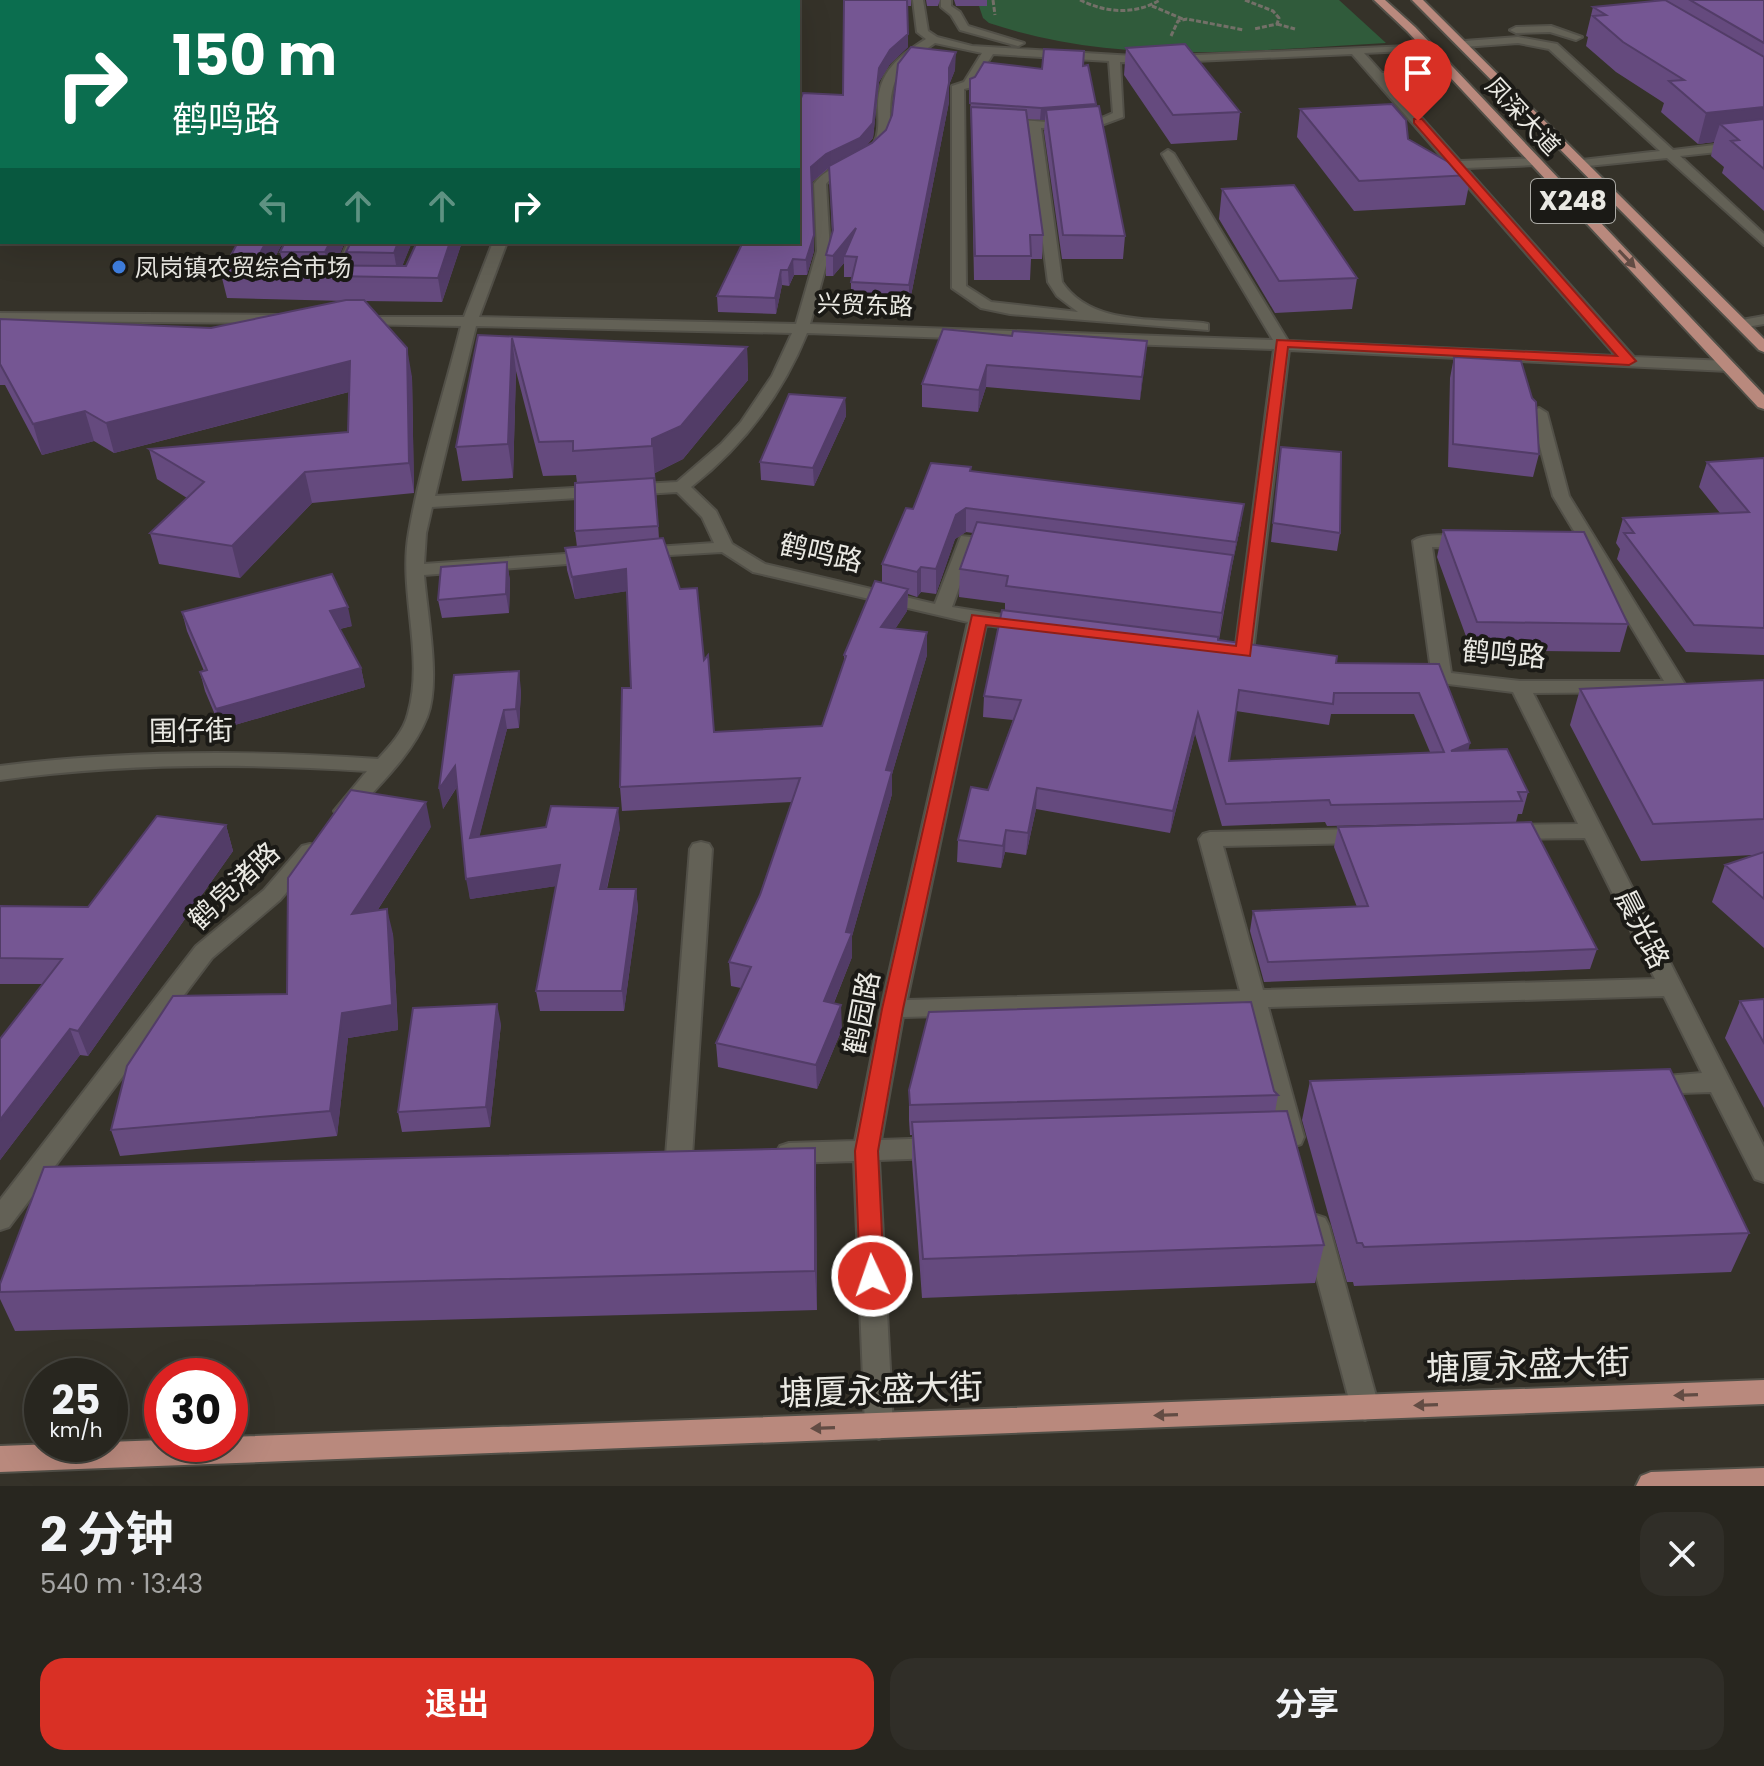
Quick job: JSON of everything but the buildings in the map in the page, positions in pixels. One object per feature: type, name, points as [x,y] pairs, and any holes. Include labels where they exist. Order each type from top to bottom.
[{"type":"main road","name":"凤深大道","points":[[1379,0],[1428,47],[1764,404]]},
{"type":"main road","name":"凤深大道","points":[[1417,0],[1764,347]]},
{"type":"main road","name":"塘厦永盛大街","points":[[0,1459],[1764,1392]]},
{"type":"main road","points":[[1651,1486],[1764,1482]]},
{"type":"street","points":[[918,0],[923,32],[933,39],[990,50],[1175,59],[1428,47]]},
{"type":"street","points":[[946,0],[946,7],[956,14],[964,28],[1058,55]]},
{"type":"street","points":[[1460,41],[1543,28],[1576,37]]},
{"type":"street","points":[[424,502],[681,487],[708,468],[767,401],[804,327],[824,244],[820,184],[831,172],[866,157],[878,146],[883,128],[884,90],[891,74],[933,39]]},
{"type":"street","points":[[1460,41],[1518,40],[1553,46],[1764,241]]},
{"type":"street","points":[[990,50],[968,85],[958,86],[966,121],[959,288],[970,298],[998,307],[1227,330],[1282,343]]},
{"type":"street","points":[[1356,51],[1629,361]]},
{"type":"street","points":[[989,122],[1074,125],[1112,120],[1119,114],[1114,58]]},
{"type":"street","points":[[1379,77],[1454,75]]},
{"type":"street","points":[[1034,124],[1055,282],[1062,293],[1094,317]]},
{"type":"street","points":[[1582,164],[1764,143]]},
{"type":"street","points":[[1168,154],[1282,343],[1244,576],[1244,652]]},
{"type":"street","points":[[1456,165],[1535,161]]},
{"type":"street","points":[[337,283],[354,244]]},
{"type":"street","name":"鹤凫渚路","points":[[0,1219],[204,952],[272,895],[384,766],[418,716],[423,683],[415,570],[417,533],[470,321],[499,244]]},
{"type":"street","points":[[0,317],[298,320]]},
{"type":"street","name":"兴贸东路","points":[[345,320],[804,327],[1282,343],[1728,366]]},
{"type":"street","points":[[1741,324],[1764,320]]},
{"type":"street","name":"鹤鸣路","points":[[1396,671],[1520,687],[1683,686],[1586,549],[1561,496],[1539,413]]},
{"type":"street","points":[[415,570],[725,547],[710,515],[681,487]]},
{"type":"street","points":[[942,610],[967,540],[1014,546]]},
{"type":"street","points":[[1442,677],[1422,541],[1485,544]]},
{"type":"street","name":"鹤鸣路","points":[[725,547],[759,568],[978,619],[1041,627]]},
{"type":"street","name":"鹤园路","points":[[879,1426],[866,1151],[893,1009],[978,619]]},
{"type":"street","name":"晨光路","points":[[1520,687],[1764,1172]]},
{"type":"street","name":"围仔街","points":[[0,773],[116,760],[208,758],[384,766]]},
{"type":"street","points":[[1481,833],[1593,831]]},
{"type":"street","points":[[1299,1165],[1210,839],[1385,835]]},
{"type":"street","points":[[679,1156],[701,849]]},
{"type":"street","points":[[893,1009],[1671,987]]},
{"type":"street","points":[[1625,1086],[1719,1082]]},
{"type":"street","points":[[1281,1098],[1312,1097]]},
{"type":"street","points":[[1260,1138],[1291,1137]]},
{"type":"street","points":[[757,1154],[961,1148]]},
{"type":"street","points":[[647,1157],[710,1155]]},
{"type":"street","points":[[33,1175],[65,1175]]},
{"type":"street","points":[[1311,1208],[1365,1407]]},
{"type":"path","points":[[1080,0],[1108,9],[1151,6],[1175,13],[1183,19]]},
{"type":"path","points":[[1151,6],[1160,0]]},
{"type":"path","points":[[1167,38],[1173,35],[1175,24],[1183,19],[1208,20],[1219,28],[1235,30],[1259,29],[1277,24],[1279,18],[1273,11],[1245,0]]},
{"type":"green space","points":[[986,0],[1339,0],[1386,43],[1186,52],[1088,46],[1038,37],[989,23],[983,18],[979,6],[986,6]]},
{"type":"place","name":"凤岗镇农贸综合市场","points":[[119,267]]},
{"type":"route","points":[[872,1276],[866,1151],[893,1009],[978,619],[1244,652],[1282,343],[1629,361],[1418,121]]}]
